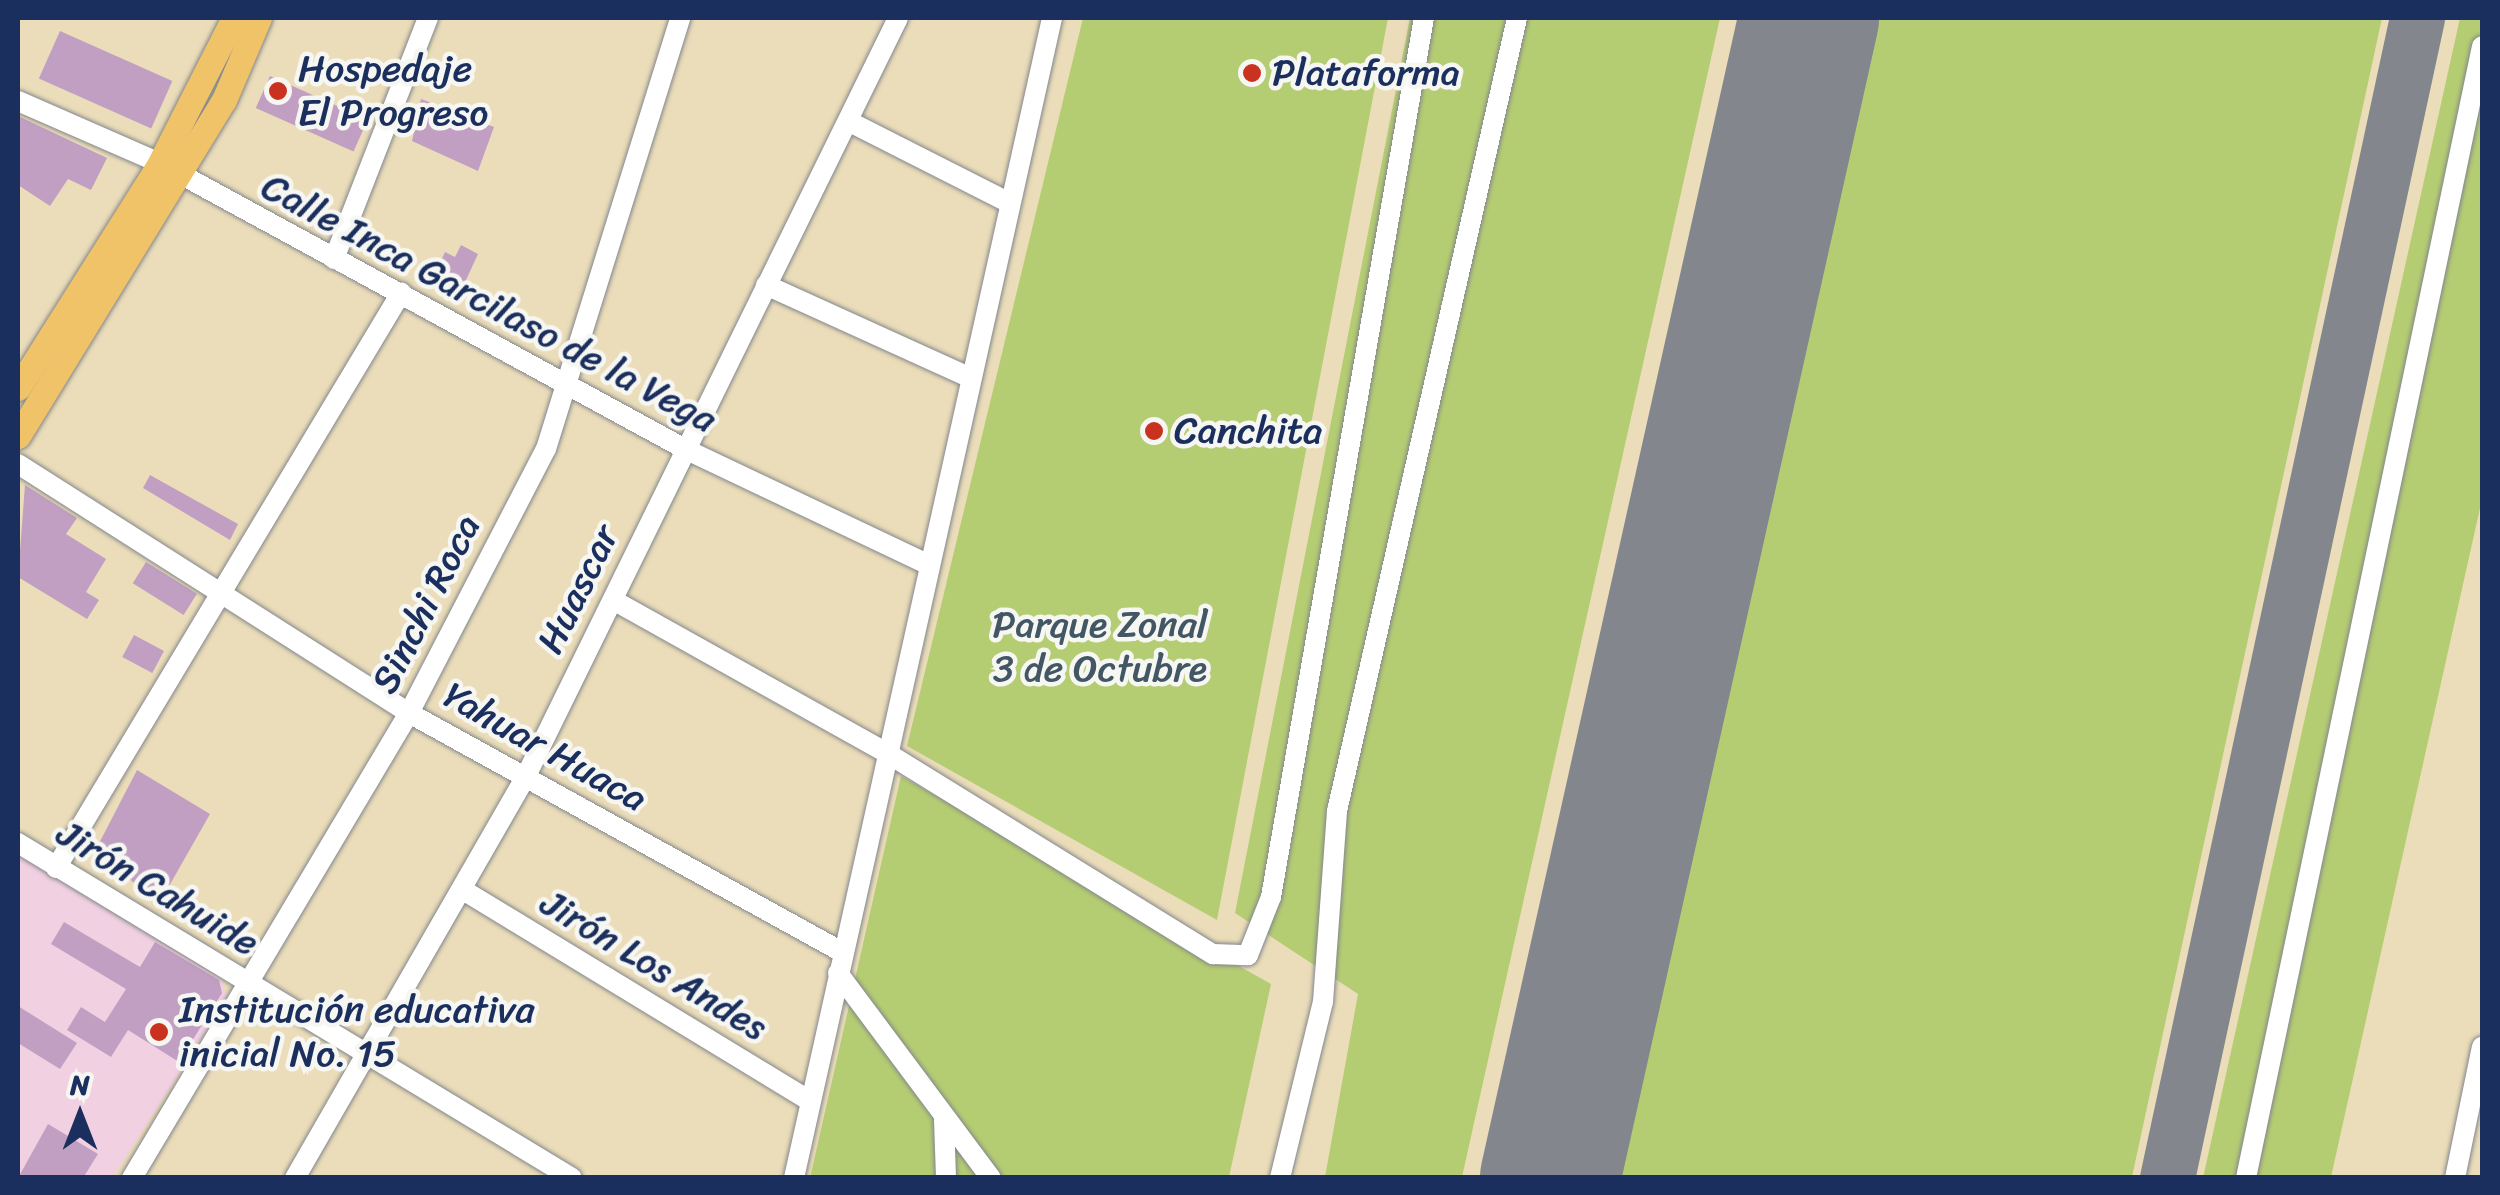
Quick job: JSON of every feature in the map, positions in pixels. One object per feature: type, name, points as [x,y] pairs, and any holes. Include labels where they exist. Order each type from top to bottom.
[{"type":"main road","points":[[18,388],[169,169],[234,18]]},
{"type":"main road","points":[[18,436],[259,18]]},
{"type":"street","points":[[334,259],[428,18]]},
{"type":"street","name":"Sinchi Roca","points":[[132,1178],[409,713],[570,385],[680,18]]},
{"type":"street","name":"Huascar","points":[[295,1178],[369,1056],[526,776],[898,18]]},
{"type":"street","points":[[794,1178],[1050,18]]},
{"type":"street","points":[[613,600],[887,753],[1213,954],[1233,962],[1256,948],[1424,18]]},
{"type":"street","points":[[1280,1178],[1323,1002],[1336,811],[1517,18]]},
{"type":"street","points":[[2246,1178],[2482,46]]},
{"type":"street","name":"Calle Inca Garcilaso de la Vega","points":[[18,101],[169,169],[685,448],[929,564]]},
{"type":"street","points":[[850,122],[1010,203]]},
{"type":"street","points":[[766,285],[971,378]]},
{"type":"street","points":[[56,868],[401,292]]},
{"type":"street","name":"Yahuar Huaca","points":[[18,464],[409,713],[526,776],[840,962]]},
{"type":"street","name":"Jirón Cahuide","points":[[18,844],[572,1178]]},
{"type":"street","name":"Jirón Los Andes","points":[[463,890],[809,1100]]},
{"type":"street","points":[[840,962],[944,1120],[991,1178]]},
{"type":"street","points":[[2455,1178],[2482,1048]]},
{"type":"street","points":[[944,1120],[946,1178]]},
{"type":"shaded area","points":[[18,855],[221,979],[227,998],[113,1177],[18,1177]]},
{"type":"green space","name":"Parque Zonal 3 de Octubre","points":[[1083,18],[1388,18],[1217,920],[907,746]]},
{"type":"green space","points":[[1410,18],[1720,18],[1462,1177],[1325,1177],[1358,994],[1235,913]]},
{"type":"green space","points":[[1875,18],[2382,18],[2132,1177],[1621,1177]]},
{"type":"green space","points":[[2460,18],[2482,18],[2482,499],[2331,1177],[2203,1178]]},
{"type":"green space","points":[[901,776],[1271,984],[1229,1177],[810,1178]]},
{"type":"building","points":[[60,31],[172,81],[151,129],[39,79]]},
{"type":"building","points":[[270,76],[368,120],[354,151],[256,108]]},
{"type":"building","points":[[421,99],[494,127],[478,171],[412,141]]},
{"type":"building","points":[[18,116],[107,158],[91,190],[68,179],[50,206],[18,185]]},
{"type":"building","points":[[461,245],[478,254],[460,293],[432,280],[445,252],[455,257]]},
{"type":"building","points":[[150,475],[238,524],[230,540],[143,488]]},
{"type":"building","points":[[25,485],[77,518],[66,534],[106,559],[86,592],[99,600],[87,619],[18,577]]},
{"type":"building","points":[[146,562],[197,594],[184,615],[133,583]]},
{"type":"building","points":[[134,635],[164,651],[152,673],[122,657]]},
{"type":"building","points":[[137,770],[210,814],[160,902],[94,853]]},
{"type":"building","points":[[64,922],[140,967],[155,942],[219,980],[222,993],[179,1062],[128,1030],[111,1057],[67,1030],[81,1007],[105,1022],[126,989],[51,944]]},
{"type":"building","points":[[18,1006],[77,1043],[60,1069],[18,1043]]},
{"type":"building","points":[[48,1124],[98,1154],[83,1178],[18,1178]]},
{"type":"taxiway","points":[[2167,1178],[2417,18]]},
{"type":"runway","points":[[1550,1178],[1809,18]]},
{"type":"place","name":"Plataforma","points":[[1252,73]]},
{"type":"place","name":"Hospedaje El Progreso","points":[[278,91]]},
{"type":"place","name":"Canchita","points":[[1154,431]]},
{"type":"place","name":"Institución educativa inicial No. 15","points":[[159,1032]]}]
